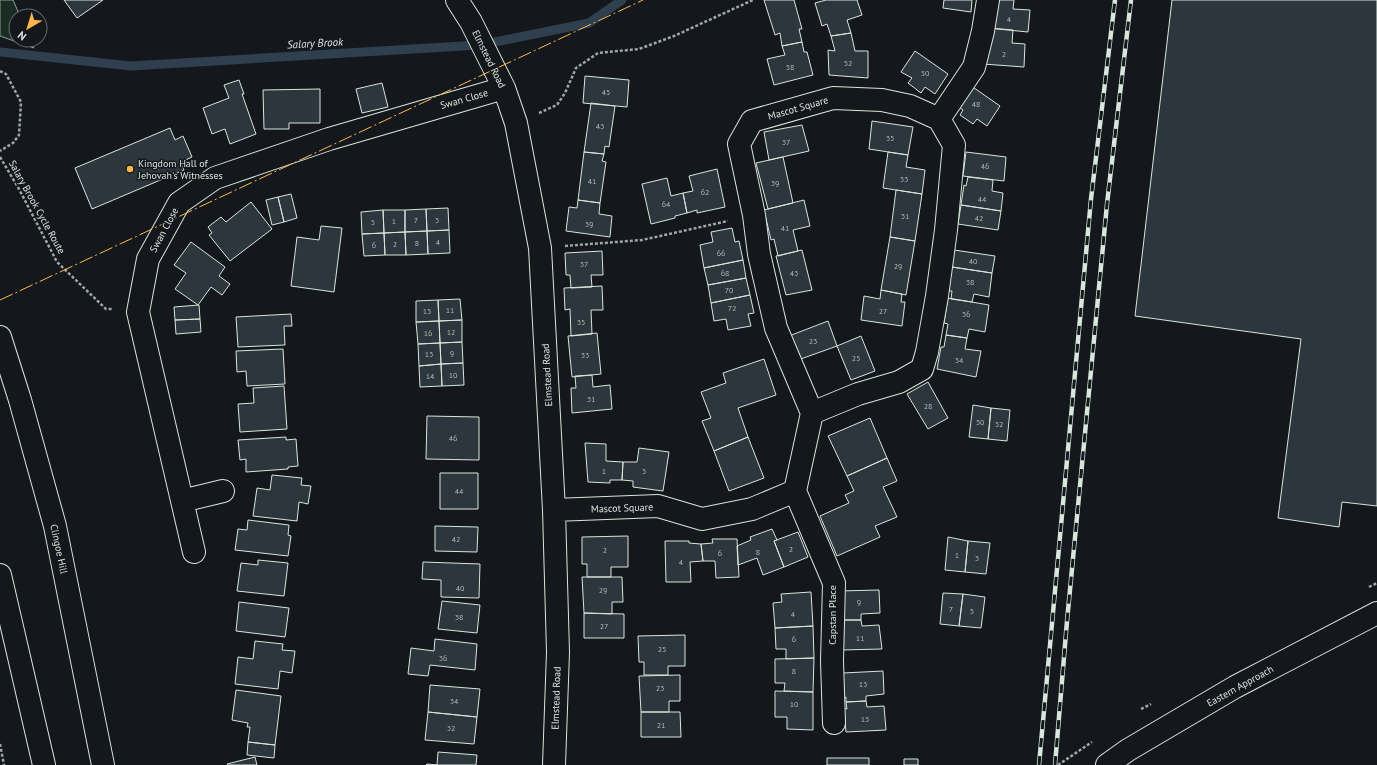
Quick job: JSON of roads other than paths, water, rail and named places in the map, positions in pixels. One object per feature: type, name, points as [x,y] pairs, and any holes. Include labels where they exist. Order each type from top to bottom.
[{"type":"street","name":"Elmstead Road","points":[[457,0],[471,22],[504,88],[516,123],[540,248],[554,510],[558,652],[554,765]]},
{"type":"street","points":[[795,491],[812,413],[858,394],[899,382],[922,369],[927,352],[937,296],[946,230],[954,144],[939,119],[974,67],[983,31],[988,0]]},
{"type":"street","name":"Swan Close","points":[[194,552],[138,312],[148,259],[179,203],[215,178],[330,139],[504,88]]},
{"type":"street","name":"Mascot Square","points":[[812,413],[776,328],[759,254],[754,215],[740,144],[752,121],[833,98],[882,100],[910,106],[939,119]]},
{"type":"street","name":"Clingoe Hill","points":[[0,337],[20,400],[55,526],[103,765]]},
{"type":"street","points":[[182,502],[223,491]]},
{"type":"street","name":"Mascot Square","points":[[554,510],[658,506],[702,519],[752,509],[795,491]]},
{"type":"street","name":"Capstan Place","points":[[795,491],[834,583],[832,661],[834,723]]},
{"type":"street","points":[[0,575],[44,765]]},
{"type":"street","name":"Eastern Approach","points":[[1107,765],[1128,750],[1236,687],[1377,613]]},
{"type":"waterway","name":"Salary Brook","points":[[0,52],[131,66],[480,45],[589,23],[622,0]]},
{"type":"railway","points":[[1039,765],[1091,199],[1115,0]]},
{"type":"railway","points":[[1055,765],[1067,621],[1107,204],[1131,0]]},
{"type":"place","name":"Kingdom Hall of Jehovah's Witnesses","points":[[130,169]]}]
